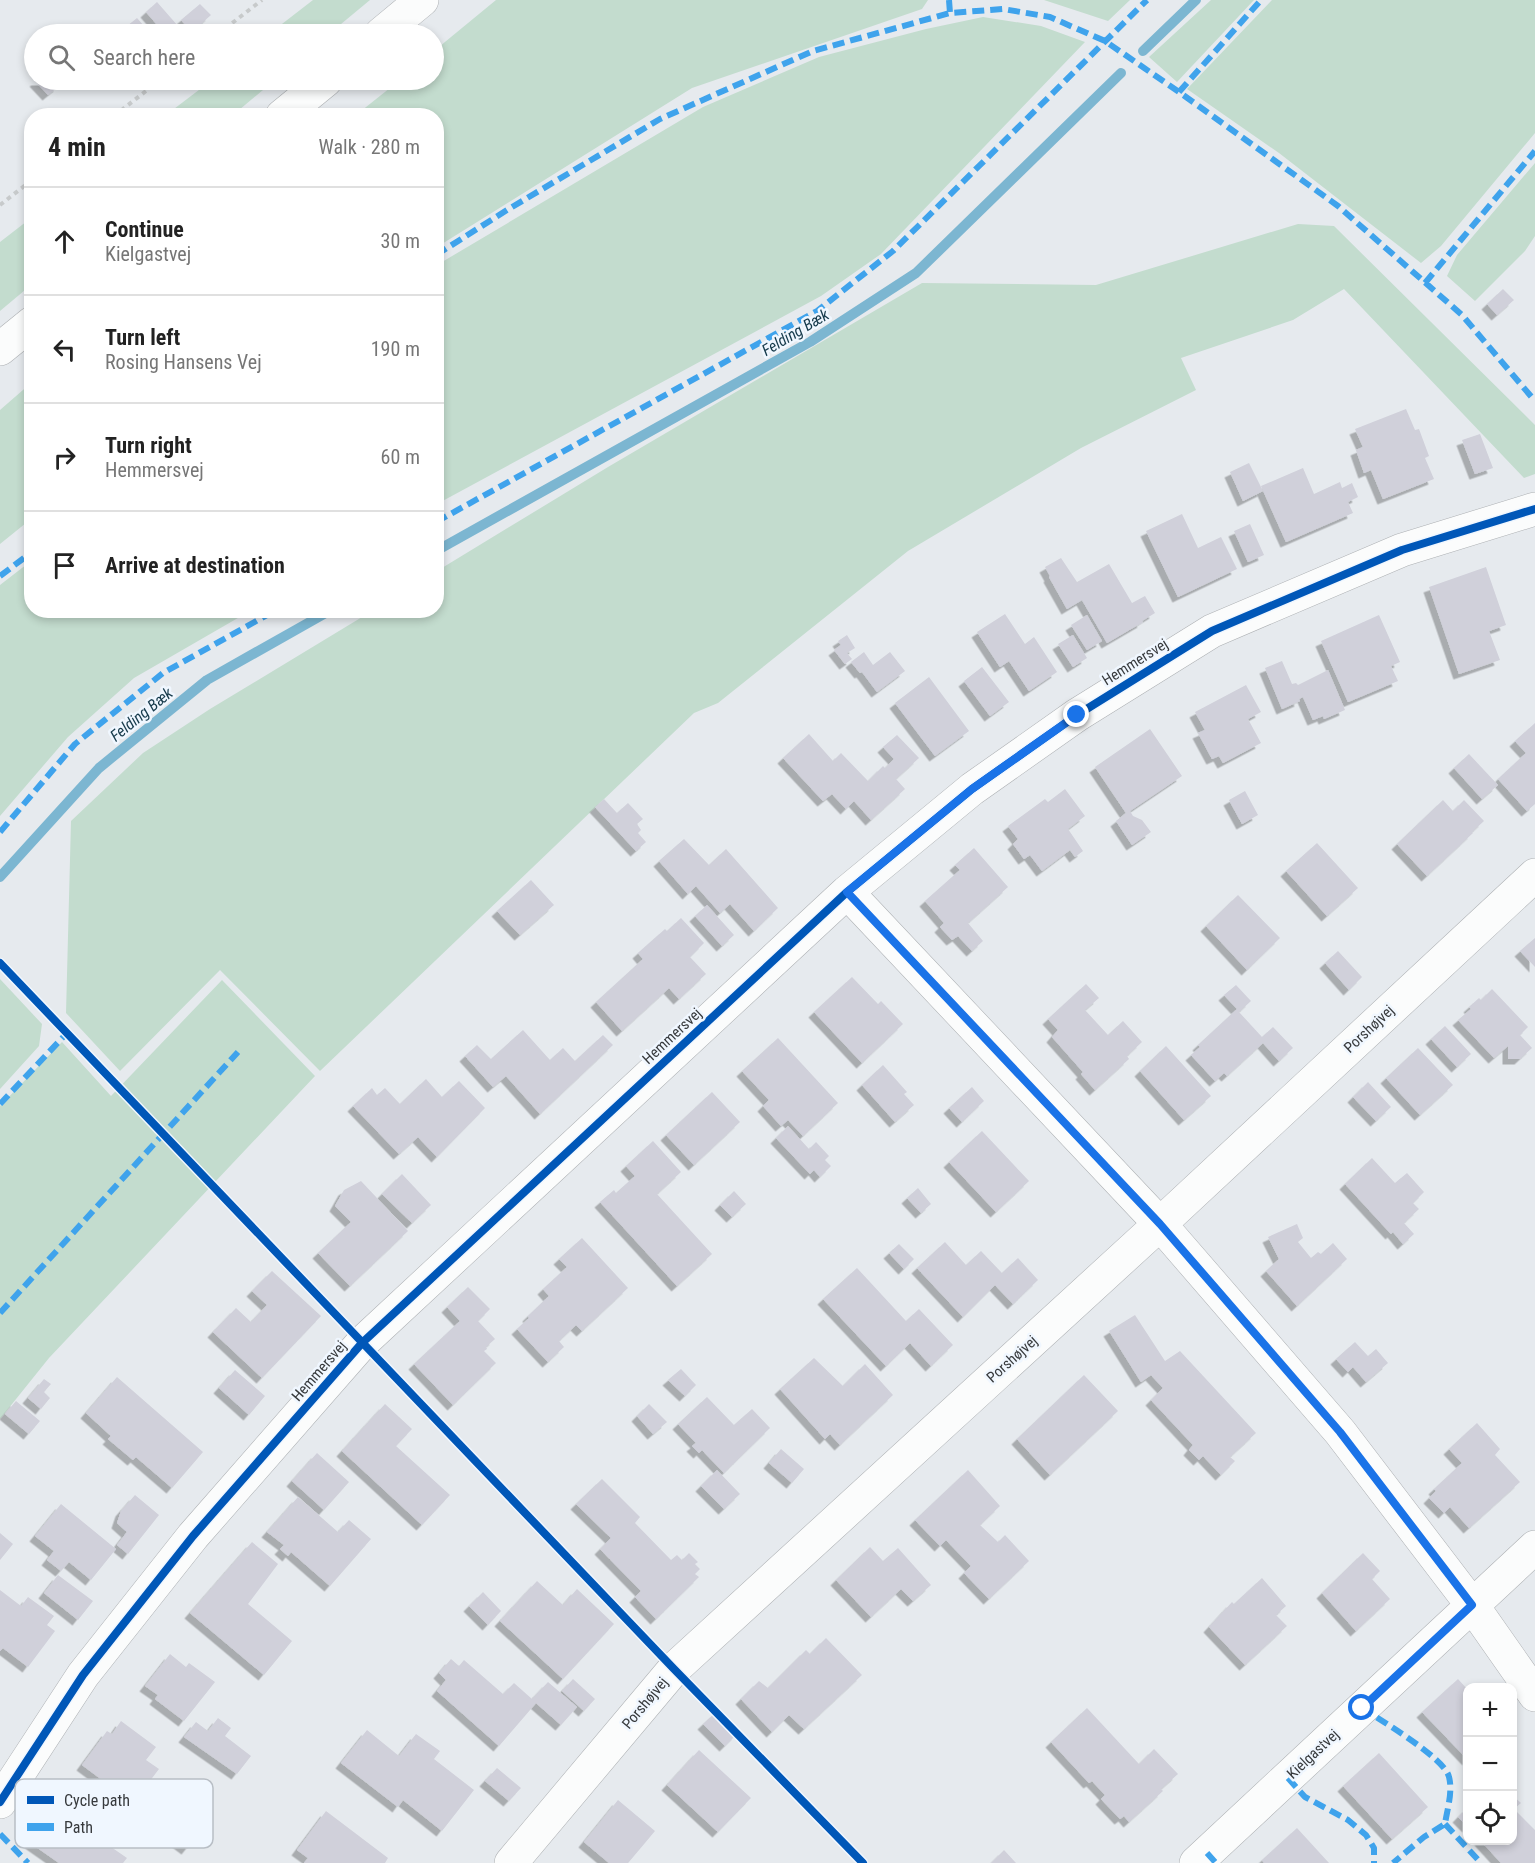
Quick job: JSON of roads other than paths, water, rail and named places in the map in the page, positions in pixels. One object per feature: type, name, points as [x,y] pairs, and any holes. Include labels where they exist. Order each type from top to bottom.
[{"type":"street","points":[[393,24],[422,0]]},
{"type":"street","points":[[292,108],[314,90]]},
{"type":"street","points":[[0,349],[24,330]]},
{"type":"street","name":"Hemmersvej","points":[[0,1802],[82,1675],[193,1536],[362,1342],[847,892],[972,789],[1077,715],[1212,631],[1402,550],[1535,509]]},
{"type":"street","name":"Porshøjvej","points":[[511,1863],[674,1669],[1160,1224],[1535,875]]},
{"type":"street","points":[[847,892],[1160,1224],[1340,1432],[1472,1605],[1535,1695]]},
{"type":"street","name":"Kielgastvej","points":[[1196,1863],[1535,1546]]},
{"type":"waterway","name":"Felding Bæk","points":[[1143,51],[1196,0]]},
{"type":"waterway","name":"Felding Bæk","points":[[444,547],[810,342],[916,273],[1121,73]]},
{"type":"waterway","name":"Felding Bæk","points":[[0,877],[99,768],[207,680],[317,618]]}]
